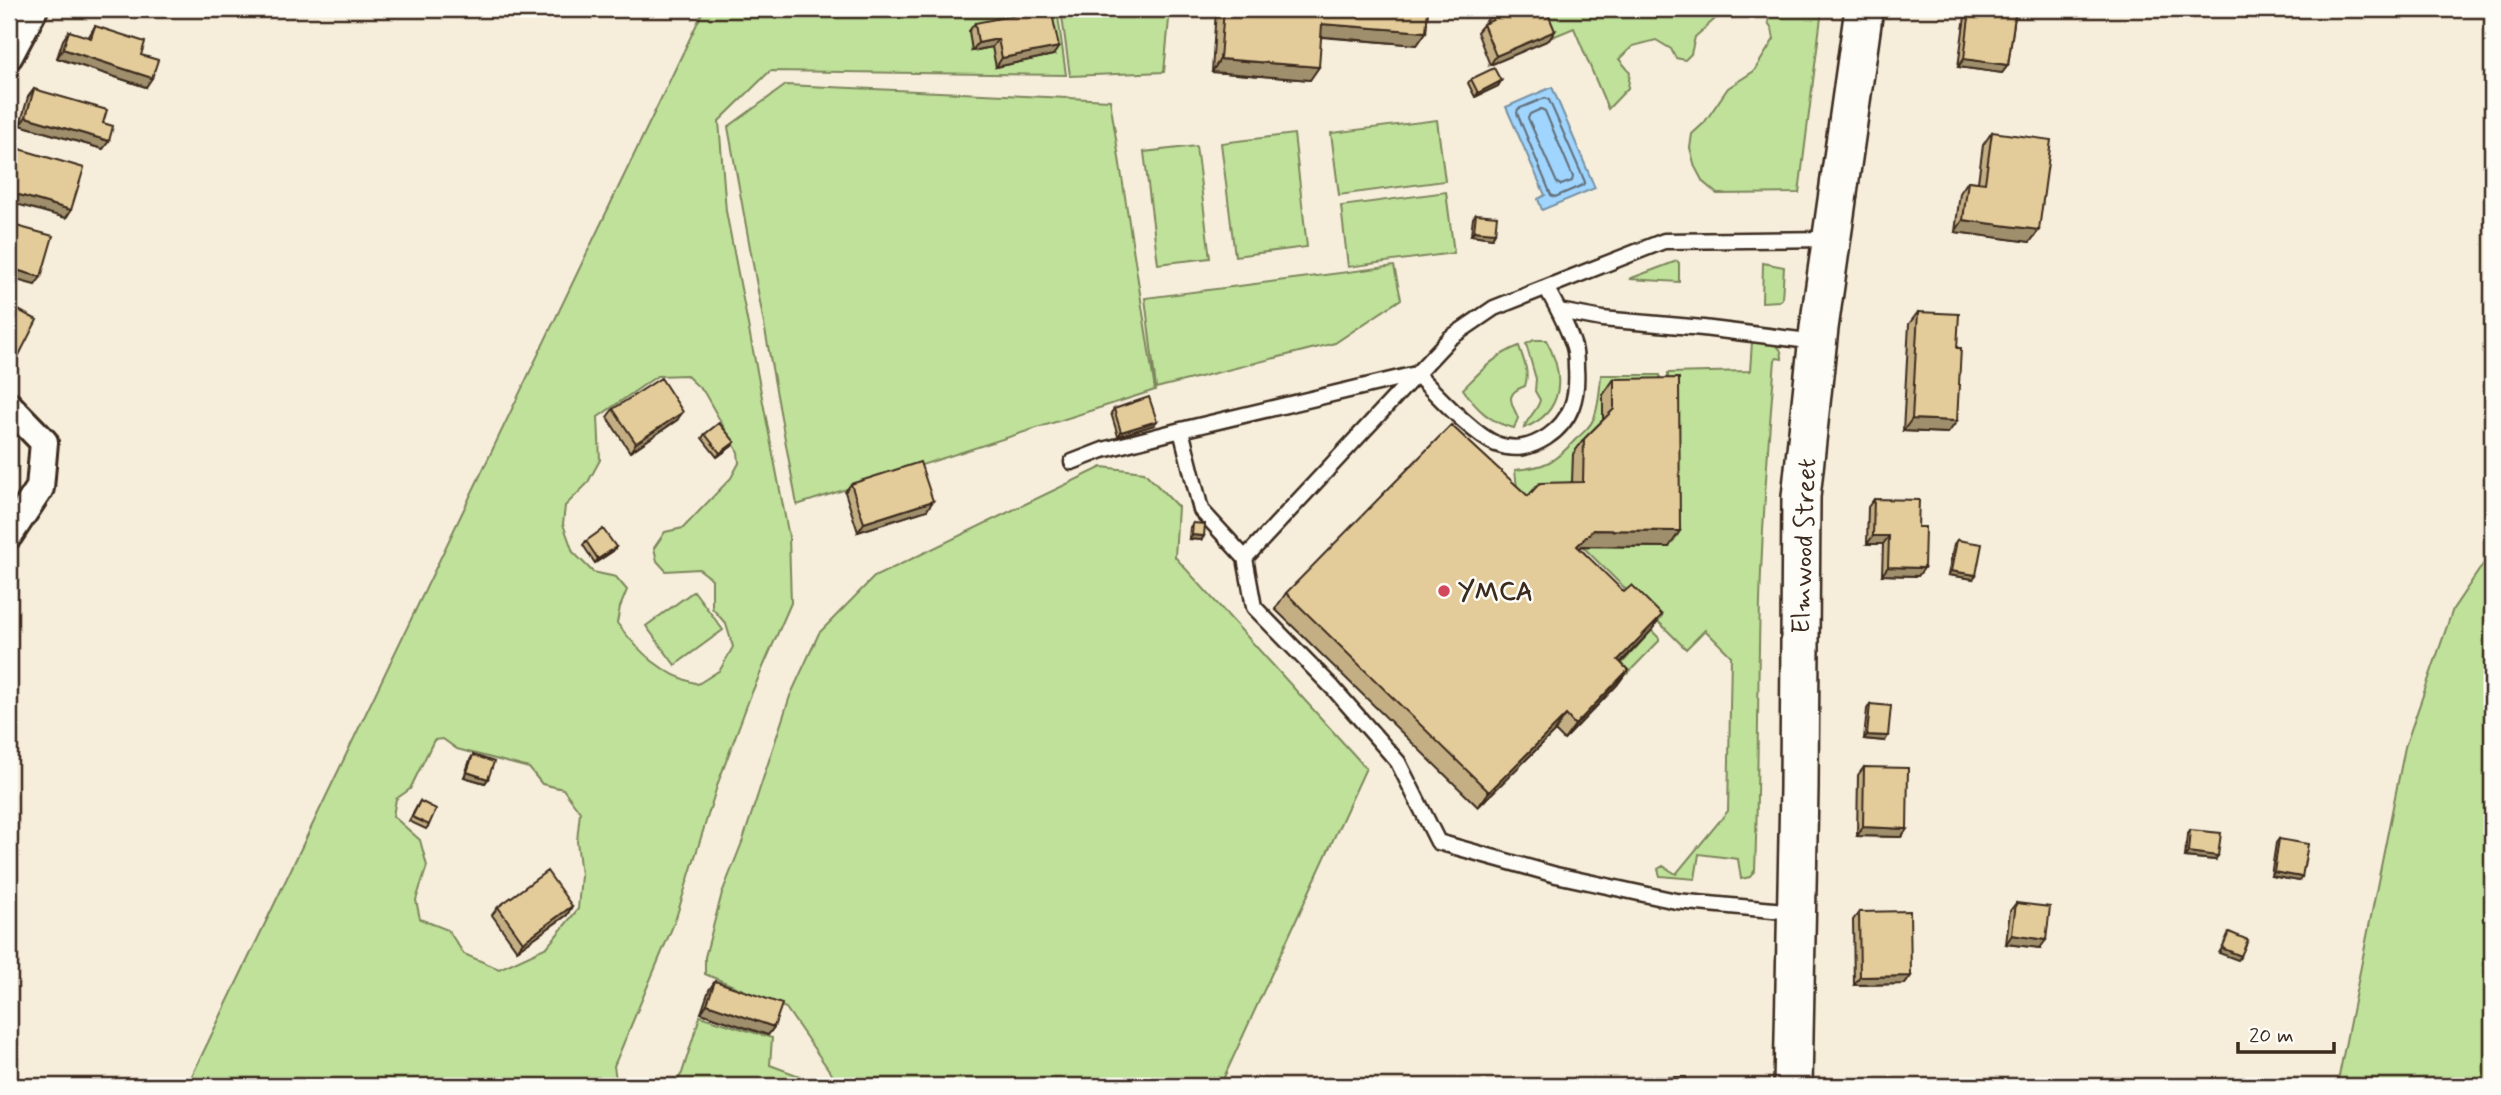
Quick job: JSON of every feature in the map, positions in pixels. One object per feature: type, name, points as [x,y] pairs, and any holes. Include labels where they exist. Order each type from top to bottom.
[{"type":"main road","name":"Elmwood Street","points":[[1793,1086],[1801,497],[1831,239],[1864,9]]},
{"type":"street","points":[[9,56],[34,9]]},
{"type":"street","points":[[9,406],[44,442],[40,488],[9,535]]},
{"type":"lane","points":[[1245,558],[1450,338],[1494,308],[1664,241],[1831,239]]},
{"type":"lane","points":[[1416,374],[1494,443],[1517,449],[1530,447],[1553,433],[1566,421],[1574,404],[1577,386],[1575,348],[1547,289]]},
{"type":"lane","points":[[1559,311],[1602,319],[1818,342]]},
{"type":"lane","points":[[1072,462],[1103,450],[1181,430],[1416,374]]},
{"type":"lane","points":[[1181,430],[1201,510],[1245,558],[1254,607],[1333,688],[1398,762],[1438,842],[1556,875],[1676,901],[1796,912]]},
{"type":"green space","points":[[704,9],[1057,9],[1066,75],[770,71],[719,121],[726,211],[789,537],[791,603],[750,697],[718,783],[675,921],[614,1066],[617,1086],[187,1086]],"holes":[[[686,375],[704,392],[738,452],[739,463],[731,478],[683,528],[665,532],[654,548],[657,561],[666,571],[699,569],[712,579],[712,608],[726,624],[733,647],[720,670],[698,684],[662,668],[643,653],[626,634],[617,623],[627,590],[616,577],[593,572],[573,552],[563,524],[565,506],[587,484],[600,460],[598,417],[657,376]],[[443,739],[457,749],[529,768],[542,784],[563,789],[580,812],[577,841],[581,875],[578,909],[547,947],[499,969],[464,954],[448,930],[420,919],[416,900],[427,866],[420,840],[393,816],[396,799],[410,789],[434,740]]]},
{"type":"green space","points":[[1061,9],[1170,9],[1164,72],[1070,76]]},
{"type":"green space","points":[[1537,9],[1726,9],[1695,37],[1691,54],[1685,60],[1676,58],[1671,49],[1656,40],[1633,46],[1619,59],[1630,72],[1628,88],[1608,109],[1574,28],[1550,38]]},
{"type":"green space","points":[[1773,9],[1822,9],[1799,193],[1717,194],[1703,182],[1695,167],[1690,148],[1692,134],[1704,123],[1728,88],[1754,71],[1774,39],[1768,22],[1774,14]]},
{"type":"green space","points":[[786,85],[1110,100],[1155,390],[797,505],[728,127]]},
{"type":"green space","points":[[1437,120],[1445,181],[1339,195],[1331,133]]},
{"type":"green space","points":[[1294,134],[1307,247],[1235,256],[1221,143]]},
{"type":"green space","points":[[1196,146],[1210,258],[1158,264],[1144,152]]},
{"type":"green space","points":[[1446,192],[1454,253],[1348,267],[1341,206]]},
{"type":"green space","points":[[1677,261],[1679,282],[1629,279]]},
{"type":"green space","points":[[1763,263],[1784,267],[1782,299],[1779,301],[1762,302]]},
{"type":"green space","points":[[1394,266],[1401,299],[1335,343],[1156,388],[1145,298]]},
{"type":"green space","points":[[1534,340],[1546,340],[1556,366],[1558,391],[1547,412],[1524,428],[1540,400],[1535,391],[1536,379],[1526,344]]},
{"type":"green space","points":[[1752,342],[1777,346],[1782,353],[1782,359],[1775,360],[1764,519],[1755,870],[1750,877],[1741,879],[1738,859],[1699,854],[1695,879],[1660,876],[1658,869],[1663,866],[1676,874],[1728,811],[1731,656],[1705,630],[1686,649],[1582,546],[1669,546],[1668,373],[1750,371]]},
{"type":"green space","points":[[1519,346],[1527,376],[1525,386],[1514,392],[1511,399],[1518,418],[1514,428],[1498,423],[1485,414],[1463,389],[1495,359]]},
{"type":"green space","points":[[1601,375],[1660,375],[1660,394],[1603,425],[1572,497],[1529,499],[1517,488],[1515,470],[1549,462],[1586,430],[1596,413]]},
{"type":"green space","points":[[1102,467],[1144,472],[1178,507],[1175,557],[1366,768],[1220,1086],[840,1086],[786,1008],[705,974],[705,957],[722,893],[743,840],[790,696],[819,633],[874,577]]},
{"type":"green space","points":[[2492,562],[2492,1086],[2337,1086],[2405,747],[2453,609],[2484,563]]},
{"type":"green space","points":[[1603,582],[1659,638],[1627,674],[1617,669],[1651,631]]},
{"type":"green space","points":[[694,591],[723,630],[675,665],[646,626]]},
{"type":"green space","points":[[700,1016],[772,1038],[770,1065],[821,1086],[674,1086],[682,1073]]},
{"type":"water","points":[[1552,87],[1595,188],[1542,210],[1538,199],[1545,195],[1506,107]]},
{"type":"building","points":[[1051,9],[1059,47],[1002,58],[998,39],[978,43],[975,23]]},
{"type":"building","points":[[1224,9],[1428,9],[1426,32],[1322,24],[1319,67],[1220,59]]},
{"type":"building","points":[[1505,9],[1546,9],[1555,31],[1496,56],[1483,24],[1493,20],[1491,15]]},
{"type":"building","points":[[1970,9],[2016,9],[2008,65],[1964,59]]},
{"type":"building","points":[[95,26],[145,42],[141,55],[158,60],[152,78],[63,49],[69,31],[91,38]]},
{"type":"building","points":[[1494,68],[1501,81],[1478,93],[1471,79]]},
{"type":"building","points":[[34,89],[107,110],[103,123],[113,126],[109,141],[26,117]]},
{"type":"building","points":[[1992,132],[2051,140],[2039,230],[1963,220],[1968,181],[1985,183]]},
{"type":"building","points":[[9,146],[84,168],[71,210],[9,192]]},
{"type":"building","points":[[1476,214],[1497,216],[1495,233],[1474,231]]},
{"type":"building","points":[[9,224],[53,236],[41,277],[9,268]]},
{"type":"building","points":[[9,305],[37,320],[19,355],[9,349]]},
{"type":"building","points":[[1918,312],[1959,314],[1957,348],[1961,348],[1957,421],[1912,419]]},
{"type":"building","points":[[661,378],[683,412],[636,443],[613,409]]},
{"type":"building","name":"YMCA","points":[[1679,378],[1680,531],[1593,530],[1577,546],[1624,592],[1632,585],[1662,615],[1618,660],[1628,670],[1575,725],[1566,715],[1489,792],[1286,593],[1451,425],[1528,496],[1540,483],[1583,482],[1584,439],[1614,409],[1614,379]]},
{"type":"building","points":[[1149,397],[1157,421],[1121,432],[1114,409]]},
{"type":"building","points":[[719,423],[735,442],[720,453],[705,434]]},
{"type":"building","points":[[920,462],[933,501],[864,523],[851,484]]},
{"type":"building","points":[[1874,499],[1919,500],[1918,527],[1925,527],[1924,568],[1888,567],[1889,536],[1873,536]]},
{"type":"building","points":[[1193,523],[1205,524],[1204,536],[1192,535]]},
{"type":"building","points":[[603,529],[616,547],[598,559],[586,541]]},
{"type":"building","points":[[1957,540],[1982,544],[1976,575],[1951,571]]},
{"type":"building","points":[[1870,704],[1891,706],[1888,736],[1867,735]]},
{"type":"building","points":[[473,755],[494,762],[488,779],[467,772]]},
{"type":"building","points":[[1864,767],[1908,768],[1907,829],[1863,827]]},
{"type":"building","points":[[420,801],[436,809],[429,825],[412,817]]},
{"type":"building","points":[[2190,830],[2221,833],[2218,856],[2188,852]]},
{"type":"building","points":[[2279,839],[2308,844],[2302,877],[2274,872]]},
{"type":"building","points":[[547,871],[572,906],[523,942],[498,907]]},
{"type":"building","points":[[2016,903],[2050,907],[2046,940],[2012,935]]},
{"type":"building","points":[[1910,911],[1911,976],[1860,977],[1859,912]]},
{"type":"building","points":[[2229,932],[2248,940],[2241,956],[2222,948]]},
{"type":"building","points":[[715,981],[782,1004],[774,1027],[707,1004]]},
{"type":"building","points":[[1638,1077],[1686,1077],[1686,1086],[1638,1086]]},
{"type":"place","name":"YMCA","points":[[1444,591]]}]
